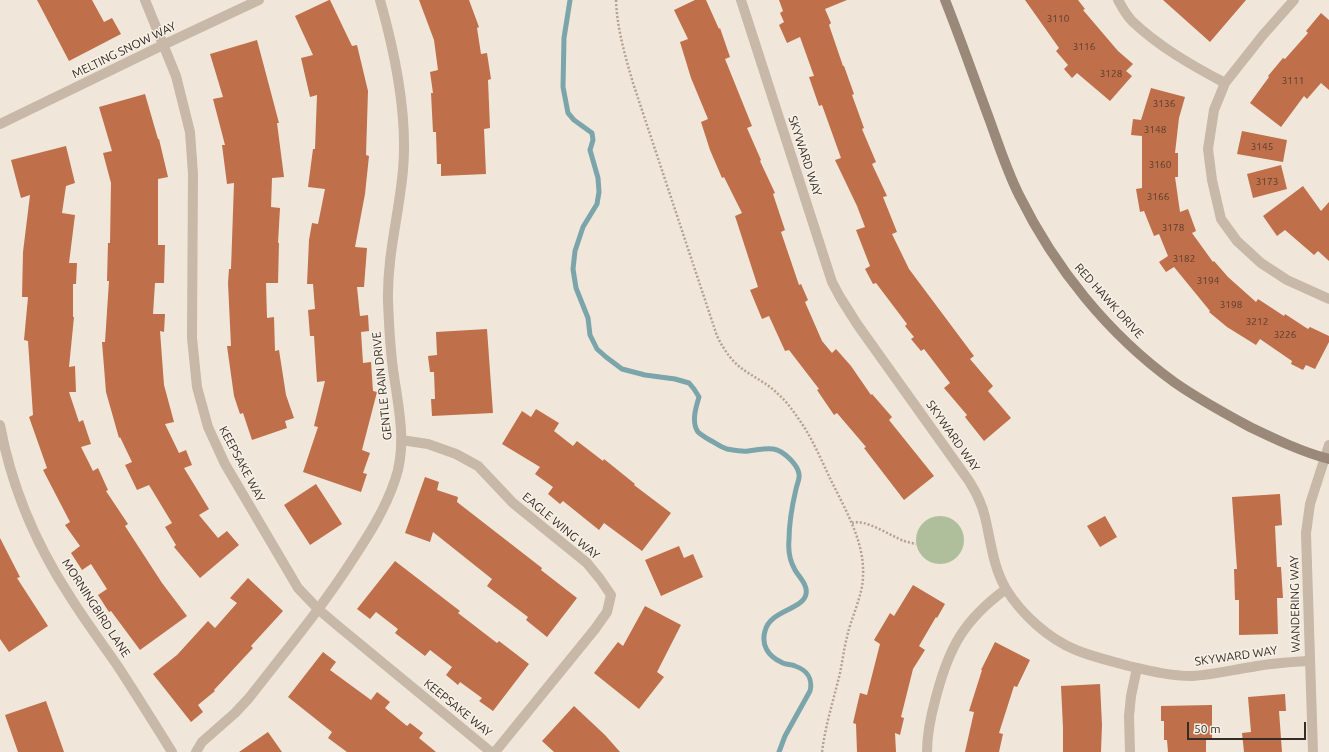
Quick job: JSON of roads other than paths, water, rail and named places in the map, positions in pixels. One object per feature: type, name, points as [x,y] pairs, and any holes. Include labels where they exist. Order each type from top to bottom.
[{"type":"street","name":"KEEPSAKE WAY","points":[[145,0],[176,76],[190,132],[193,174],[192,338],[197,387],[208,427],[225,464],[298,588],[318,609],[491,752]]},
{"type":"street","name":"MELTING SNOW WAY","points":[[0,124],[259,0]]},
{"type":"street","name":"GENTLE RAIN DRIVE","points":[[196,752],[202,742],[235,713],[249,698],[338,582],[368,537],[386,504],[396,478],[401,440],[398,398],[389,332],[388,298],[390,257],[403,170],[404,142],[403,116],[397,74],[380,0]]},
{"type":"street","name":"SKYWARD WAY","points":[[741,0],[832,282],[857,324],[970,481],[981,504],[992,556],[1006,589],[1018,605],[1043,630],[1059,642],[1096,657],[1159,673],[1191,676],[1272,664],[1309,662]]},
{"type":"street","name":"RED HAWK DRIVE","points":[[945,0],[1018,194],[1049,249],[1087,300],[1131,346],[1175,382],[1247,425],[1295,447],[1327,459]]},
{"type":"street","points":[[1118,0],[1131,20],[1166,48],[1225,83]]},
{"type":"street","points":[[1294,0],[1263,35],[1225,83],[1214,110],[1208,149],[1212,180],[1221,219],[1237,241],[1261,263],[1287,280],[1329,299]]},
{"type":"street","name":"MORNINGBIRD LANE","points":[[0,425],[9,466],[31,524],[50,563],[68,595],[118,666],[172,752]]},
{"type":"street","name":"EAGLE WING WAY","points":[[401,440],[428,444],[456,454],[478,466],[513,503],[587,563],[611,595],[607,612],[595,629],[495,752]]},
{"type":"street","name":"WANDERING WAY","points":[[1313,752],[1306,533],[1310,504],[1327,459],[1329,445]]},
{"type":"street","points":[[927,752],[927,734],[931,714],[948,657],[956,641],[976,614],[988,602],[1006,589]]},
{"type":"street","points":[[1130,752],[1129,716],[1131,696],[1137,668]]},
{"type":"waterway","points":[[570,0],[564,38],[563,87],[568,113],[574,120],[592,133],[593,140],[590,150],[598,178],[599,192],[597,204],[583,227],[575,251],[573,269],[576,288],[588,318],[590,335],[597,349],[622,369],[689,383],[699,397],[694,419],[698,432],[703,436],[719,446],[738,451],[775,449],[785,454],[796,466],[798,472],[799,478],[790,521],[789,548],[795,570],[806,587],[806,594],[804,599],[799,604],[779,614],[768,624],[765,631],[764,641],[767,650],[776,660],[793,665],[803,670],[810,679],[811,687],[785,736],[779,752]]}]
